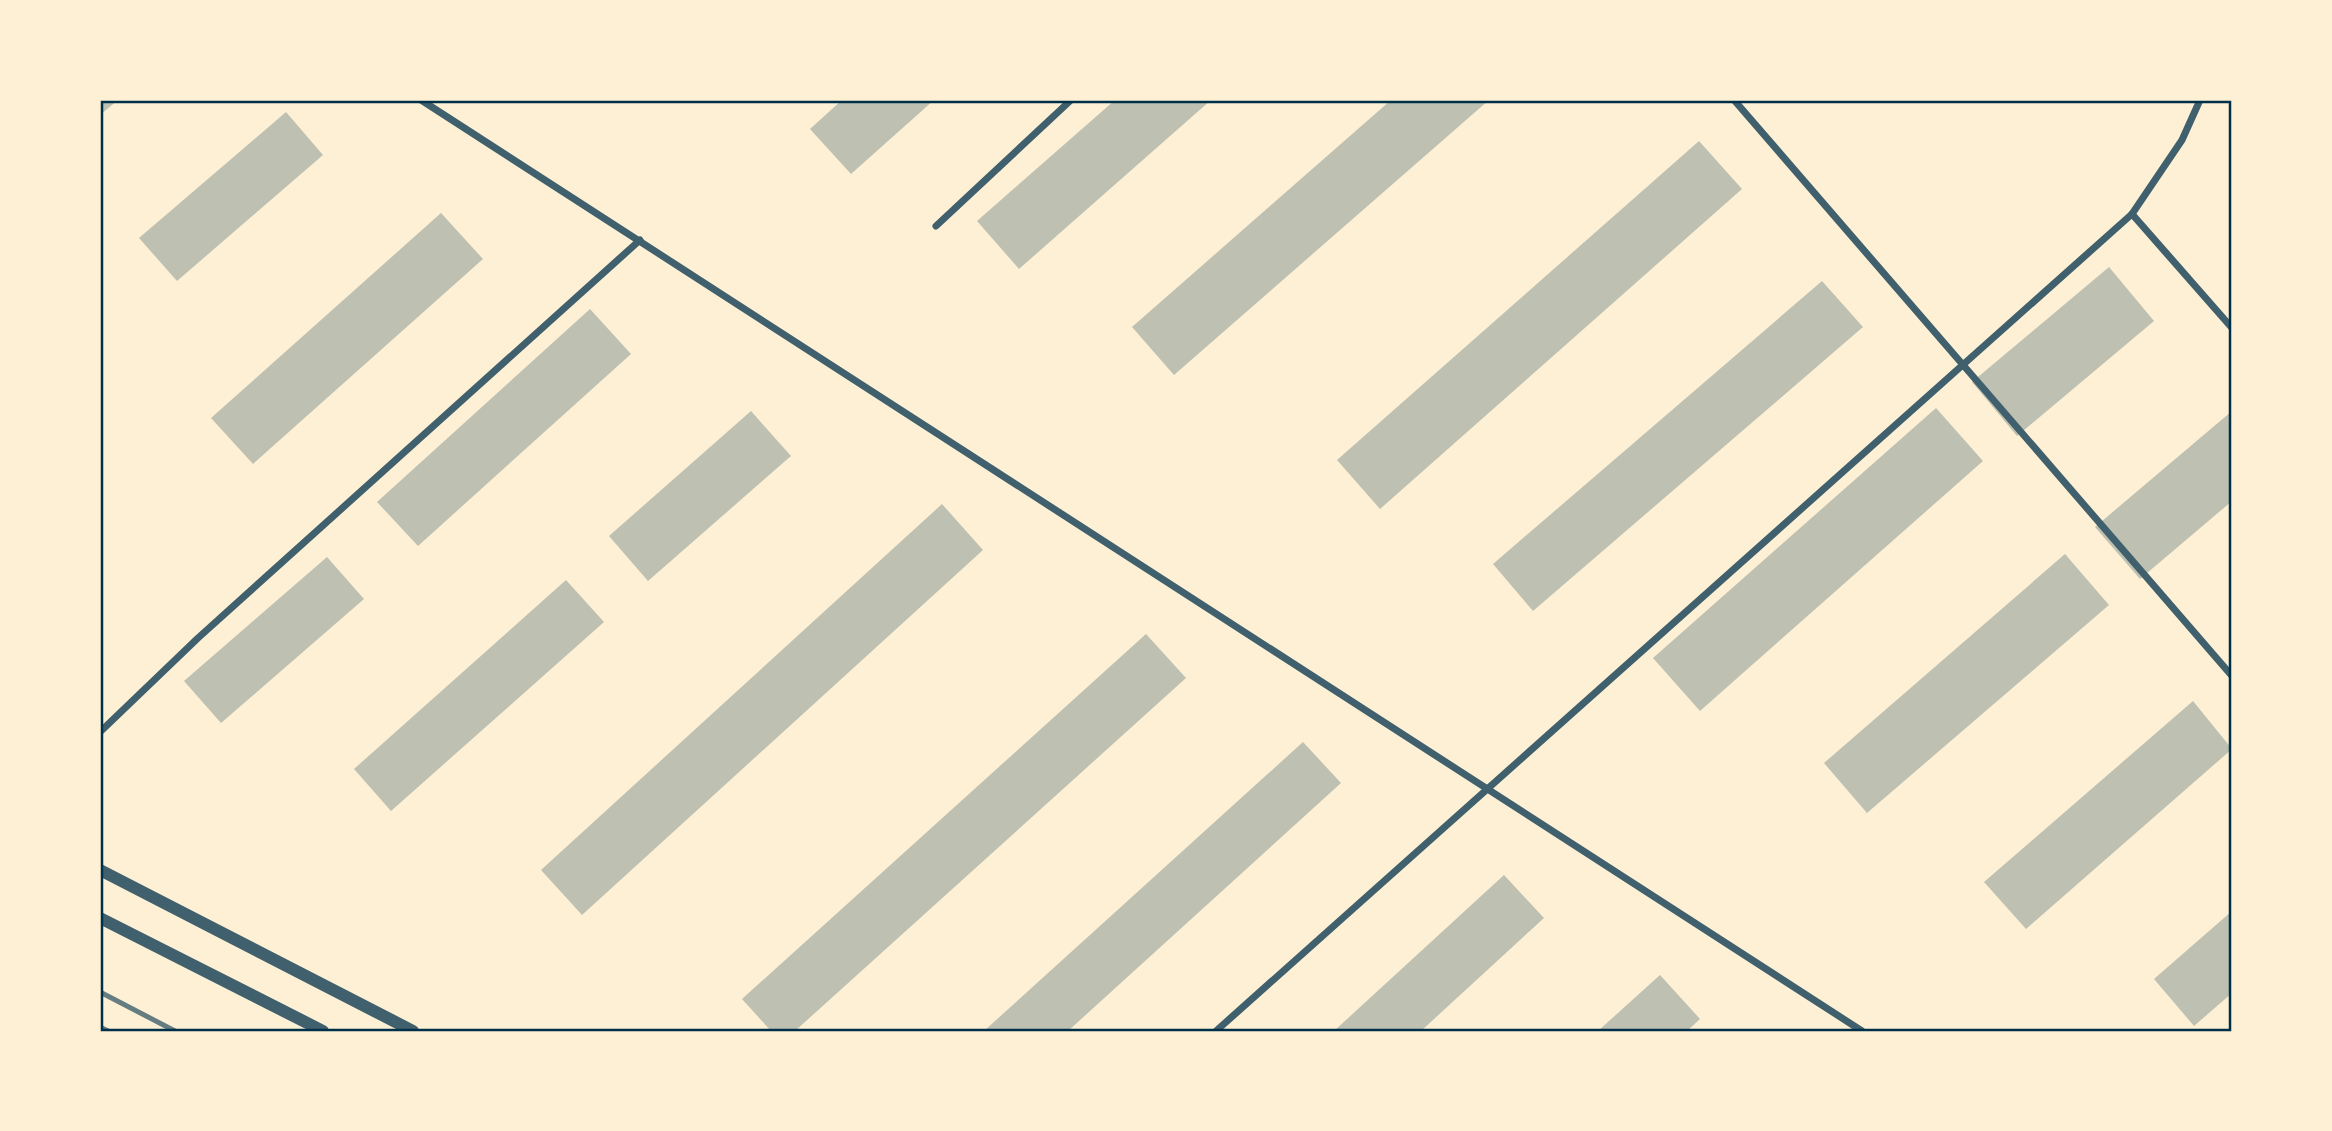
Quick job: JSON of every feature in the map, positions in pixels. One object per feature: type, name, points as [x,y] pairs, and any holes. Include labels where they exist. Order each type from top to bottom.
[{"type":"street","points":[[421,100],[1862,1031]]},
{"type":"street","points":[[936,226],[1071,100]]},
{"type":"street","points":[[1734,100],[2232,676]]},
{"type":"street","points":[[1216,1031],[2132,214],[2182,140],[2200,100]]},
{"type":"street","points":[[2132,214],[2232,328]]},
{"type":"street","points":[[100,732],[198,638],[640,240]]},
{"type":"street","points":[[100,870],[414,1031]]},
{"type":"street","points":[[100,918],[323,1031]]},
{"type":"building","points":[[100,100],[118,100],[100,115]]},
{"type":"building","points":[[842,100],[934,100],[851,174],[810,129]]},
{"type":"building","points":[[1115,100],[1211,100],[1019,269],[977,221]]},
{"type":"building","points":[[1391,100],[1489,100],[1174,375],[1132,327]]},
{"type":"building","points":[[286,112],[323,155],[177,281],[139,238]]},
{"type":"building","points":[[1699,141],[1742,189],[1380,509],[1337,460]]},
{"type":"building","points":[[441,213],[483,259],[253,464],[211,418]]},
{"type":"building","points":[[2109,267],[2154,321],[2017,436],[1972,382]]},
{"type":"building","points":[[1822,281],[1863,327],[1533,611],[1493,564]]},
{"type":"building","points":[[590,309],[631,354],[418,546],[377,502]]},
{"type":"building","points":[[1936,408],[1983,461],[1700,711],[1653,658]]},
{"type":"building","points":[[751,411],[791,456],[648,581],[609,536]]},
{"type":"building","points":[[2232,411],[2232,501],[2140,579],[2095,527]]},
{"type":"building","points":[[942,504],[983,550],[582,915],[541,870]]},
{"type":"building","points":[[2065,554],[2109,605],[1867,813],[1824,763]]},
{"type":"building","points":[[327,557],[364,599],[221,723],[184,681]]},
{"type":"building","points":[[566,580],[604,622],[391,811],[354,769]]},
{"type":"building","points":[[1146,634],[1186,678],[795,1031],[771,1031],[742,999]]},
{"type":"building","points":[[2193,701],[2232,749],[2026,929],[1984,882]]},
{"type":"building","points":[[1303,742],[1341,783],[1068,1031],[984,1031]]},
{"type":"building","points":[[1504,875],[1544,918],[1421,1031],[1334,1031]]},
{"type":"building","points":[[2232,911],[2232,993],[2194,1026],[2154,979]]},
{"type":"building","points":[[1660,975],[1700,1019],[1687,1031],[1598,1031]]},
{"type":"railway","points":[[100,992],[175,1031]]},
{"type":"railway","points":[[100,1027],[108,1031]]}]
